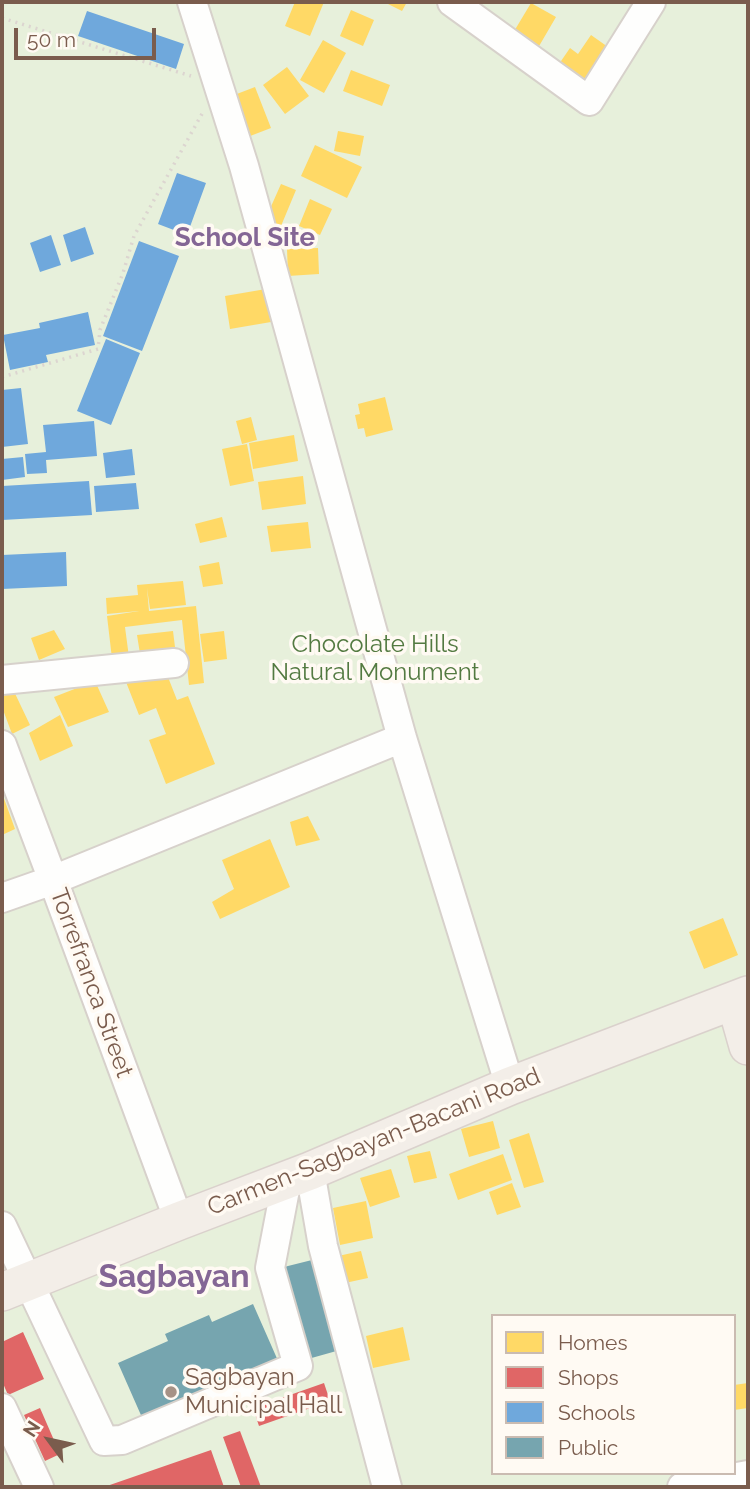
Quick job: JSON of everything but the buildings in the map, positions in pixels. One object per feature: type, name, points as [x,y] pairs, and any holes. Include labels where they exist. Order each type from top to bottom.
[{"type":"main road","name":"Carmen-Sagbayan-Bacani Road","points":[[15,1287],[298,1175],[510,1086],[742,998]]},
{"type":"main road","points":[[742,998],[748,1046]]},
{"type":"street","points":[[192,2],[244,166],[402,738],[510,1086]]},
{"type":"street","points":[[452,2],[589,101],[651,2]]},
{"type":"street","points":[[2,680],[174,663]]},
{"type":"street","points":[[2,898],[53,880],[402,738]]},
{"type":"street","name":"Torrefranca Street","points":[[2,746],[179,1221]]},
{"type":"street","points":[[2,1226],[15,1287],[104,1441],[122,1440],[298,1366],[270,1269],[298,1175]]},
{"type":"street","points":[[298,1175],[323,1246],[387,1487]]},
{"type":"street","points":[[2,1408],[39,1487]]},
{"type":"street","points":[[682,1487],[748,1475]]},
{"type":"path","points":[[2,18],[218,84],[134,236],[123,273],[100,330],[98,349],[2,377]]},
{"type":"green space","name":"Chocolate Hills Natural Monument","points":[[2,2],[748,2],[748,1487],[2,1487]]},
{"type":"place","name":"Sagbayan Municipal Hall","points":[[171,1392]]},
{"type":"district","name":"School Site","points":[[245,238]]},
{"type":"district","name":"Sagbayan","points":[[174,1277]]}]
